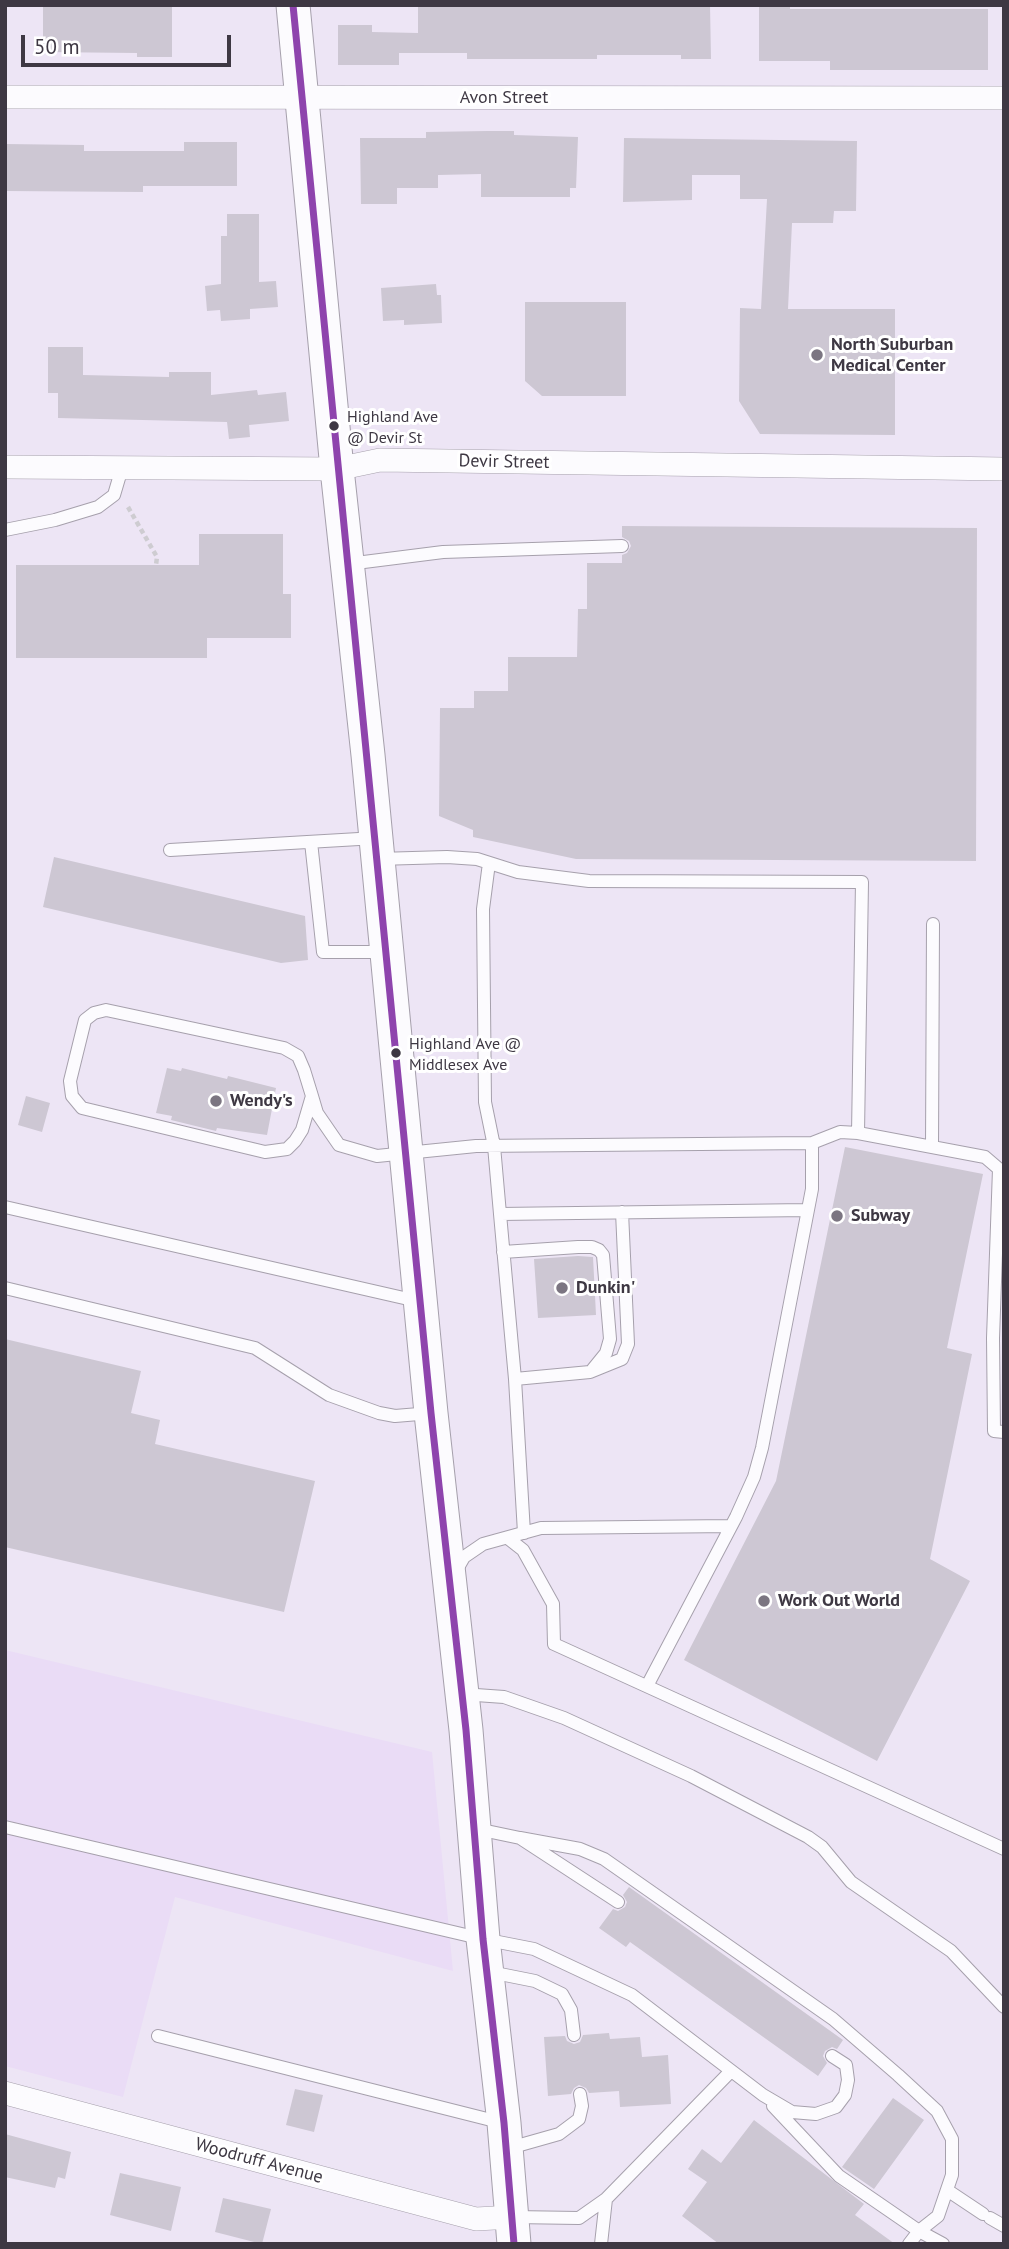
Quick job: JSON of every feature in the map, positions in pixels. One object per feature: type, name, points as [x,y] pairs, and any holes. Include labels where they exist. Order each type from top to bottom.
[{"type":"main road","points":[[293,5],[387,951],[392,1154],[421,1302],[514,2230]]},
{"type":"street","name":"Avon Street","points":[[5,97],[1004,97]]},
{"type":"street","name":"Devir Street","points":[[5,467],[337,469],[380,460],[1004,469]]},
{"type":"street","name":"Woodruff Avenue","points":[[5,2093],[514,2230]]},
{"type":"lane","points":[[5,530],[55,520],[98,507],[114,495],[122,468]]},
{"type":"lane","points":[[348,564],[443,552],[622,546]]},
{"type":"lane","points":[[311,842],[323,953],[387,951]]},
{"type":"lane","points":[[170,850],[311,842],[378,858],[477,859],[542,877],[589,881],[862,882],[858,1133]]},
{"type":"lane","points":[[489,863],[483,909],[485,1102],[494,1146],[515,1378],[524,1533]]},
{"type":"lane","points":[[932,1147],[933,924]]},
{"type":"lane","points":[[312,1096],[302,1130],[295,1141],[287,1149],[265,1152],[82,1108],[72,1096],[70,1080],[85,1020],[94,1013],[106,1010],[284,1048],[298,1056],[312,1096],[317,1113],[339,1145],[392,1154],[494,1146],[812,1143],[840,1132],[985,1157],[999,1168],[993,1338],[994,1431],[1004,1432]]},
{"type":"lane","points":[[647,1686],[754,1477],[762,1448],[811,1189],[812,1143]]},
{"type":"lane","points":[[5,1208],[421,1302]]},
{"type":"lane","points":[[500,1214],[807,1210]]},
{"type":"lane","points":[[515,1378],[590,1372],[622,1359],[627,1348],[622,1212]]},
{"type":"lane","points":[[503,1252],[592,1247],[603,1255],[610,1339],[599,1365],[590,1372]]},
{"type":"lane","points":[[5,1288],[255,1348],[330,1395],[379,1413],[395,1416],[431,1413]]},
{"type":"lane","points":[[451,1592],[454,1576],[464,1557],[483,1544],[541,1528],[731,1526]]},
{"type":"lane","points":[[509,1539],[523,1550],[553,1604],[554,1644],[1004,1849]]},
{"type":"lane","points":[[462,1694],[504,1697],[564,1718],[691,1776],[808,1837],[822,1847],[851,1882],[951,1951],[1004,2007]]},
{"type":"lane","points":[[5,1827],[534,1949],[632,1995],[763,2095],[792,2112],[816,2114],[836,2107],[845,2095],[848,2080],[846,2065],[832,2056]]},
{"type":"lane","points":[[474,1829],[580,1849],[604,1859],[833,2019],[937,2111],[952,2138],[952,2175],[939,2216],[919,2231],[909,2244]]},
{"type":"lane","points":[[520,1838],[618,1902]]},
{"type":"lane","points":[[486,1971],[536,1981],[562,1994],[571,2010],[574,2035]]},
{"type":"lane","points":[[158,2036],[505,2136],[559,2134],[579,2119],[582,2106],[580,2094]]},
{"type":"lane","points":[[514,2230],[579,2218],[606,2199],[731,2071]]},
{"type":"lane","points":[[763,2095],[839,2176],[919,2231],[943,2244]]},
{"type":"lane","points":[[947,2190],[1004,2226]]},
{"type":"lane","points":[[601,2244],[606,2199]]},
{"type":"path","points":[[114,495],[128,506],[157,557],[156,565]]},
{"type":"shaded area","points":[[5,1650],[432,1752],[453,1971],[175,1897],[123,2097],[5,2066]]},
{"type":"building","points":[[43,5],[172,5],[172,57],[137,57],[137,53],[43,52]]},
{"type":"building","points":[[418,5],[710,5],[711,59],[681,59],[681,55],[597,55],[597,59],[467,59],[467,53],[399,53],[399,65],[338,65],[338,25],[372,25],[372,32],[418,33]]},
{"type":"building","points":[[759,5],[790,5],[790,9],[988,9],[988,70],[830,70],[830,61],[759,61]]},
{"type":"building","points":[[514,131],[514,135],[578,137],[576,188],[570,188],[570,197],[481,197],[481,174],[438,175],[438,188],[397,188],[397,204],[361,204],[360,138],[426,138],[426,132]]},
{"type":"building","points":[[624,138],[857,141],[856,211],[834,211],[833,223],[792,223],[788,309],[895,309],[895,435],[760,434],[739,401],[740,308],[761,309],[767,199],[740,199],[740,175],[692,175],[692,200],[623,202]]},
{"type":"building","points":[[184,142],[237,142],[237,186],[143,186],[143,192],[5,191],[5,144],[84,145],[84,151],[184,151]]},
{"type":"building","points":[[227,214],[259,214],[259,282],[276,281],[278,307],[250,309],[250,319],[221,321],[220,310],[207,311],[205,286],[221,284],[221,236],[227,236]]},
{"type":"building","points":[[436,284],[437,295],[441,295],[442,323],[404,325],[404,320],[383,321],[381,288]]},
{"type":"building","points":[[525,302],[626,302],[626,396],[542,396],[525,381]]},
{"type":"building","points":[[48,347],[83,347],[83,375],[169,377],[169,372],[211,372],[211,395],[257,390],[258,395],[286,392],[289,421],[249,425],[250,437],[229,439],[227,422],[58,418],[58,393],[48,393]]},
{"type":"building","points":[[622,526],[977,528],[976,861],[576,859],[473,837],[473,830],[439,816],[440,708],[474,708],[474,691],[508,691],[508,657],[577,657],[578,609],[587,609],[587,563],[622,563],[622,555],[627,553],[631,546],[629,541],[622,537]]},
{"type":"building","points":[[199,534],[283,534],[283,594],[291,594],[291,638],[207,638],[207,658],[16,658],[16,565],[199,565]]},
{"type":"building","points":[[54,857],[305,916],[308,960],[281,963],[43,907]]},
{"type":"building","points":[[167,1068],[181,1071],[182,1068],[227,1079],[228,1076],[276,1088],[267,1135],[217,1128],[216,1131],[171,1120],[172,1116],[156,1113]]},
{"type":"building","points":[[26,1096],[50,1103],[42,1132],[18,1125]]},
{"type":"building","points":[[845,1147],[983,1174],[947,1348],[972,1354],[930,1559],[970,1581],[877,1761],[684,1660],[776,1481]]},
{"type":"building","points":[[593,1257],[596,1315],[538,1318],[534,1259]]},
{"type":"building","points":[[5,1339],[141,1371],[131,1413],[160,1420],[155,1444],[315,1481],[284,1612],[5,1547]]},
{"type":"building","points":[[629,1887],[843,2040],[837,2049],[832,2047],[825,2051],[823,2056],[827,2063],[818,2076],[630,1942],[626,1947],[599,1928],[613,1909],[618,1911],[625,1907],[627,1902],[623,1895]]},
{"type":"building","points":[[609,2033],[610,2039],[640,2037],[642,2057],[668,2055],[671,2104],[620,2107],[619,2091],[589,2093],[579,2085],[571,2094],[548,2096],[544,2037],[565,2036],[567,2041],[574,2044],[580,2042],[583,2035]]},
{"type":"building","points":[[295,2089],[323,2095],[314,2132],[286,2125]]},
{"type":"building","points":[[893,2098],[924,2120],[874,2189],[842,2167]]},
{"type":"building","points":[[754,2120],[864,2204],[855,2215],[895,2244],[719,2244],[682,2216],[707,2182],[688,2169],[702,2149],[721,2163]]},
{"type":"building","points":[[5,2134],[71,2152],[65,2179],[58,2177],[55,2188],[5,2177]]},
{"type":"building","points":[[120,2173],[181,2187],[171,2231],[110,2215]]},
{"type":"building","points":[[223,2198],[271,2209],[262,2244],[215,2232]]},
{"type":"transit line","points":[[293,5],[431,1413],[466,1730],[483,1939],[504,2123],[514,2244]]},
{"type":"place","name":"North Suburban Medical Center","points":[[817,355]]},
{"type":"place","name":"Highland Ave @ Devir St","points":[[334,426]]},
{"type":"place","name":"Highland Ave @ Middlesex Ave","points":[[396,1053]]},
{"type":"place","name":"Wendy's","points":[[216,1101]]},
{"type":"place","name":"Subway","points":[[837,1216]]},
{"type":"place","name":"Dunkin'","points":[[562,1288]]},
{"type":"place","name":"Work Out World","points":[[764,1601]]}]
